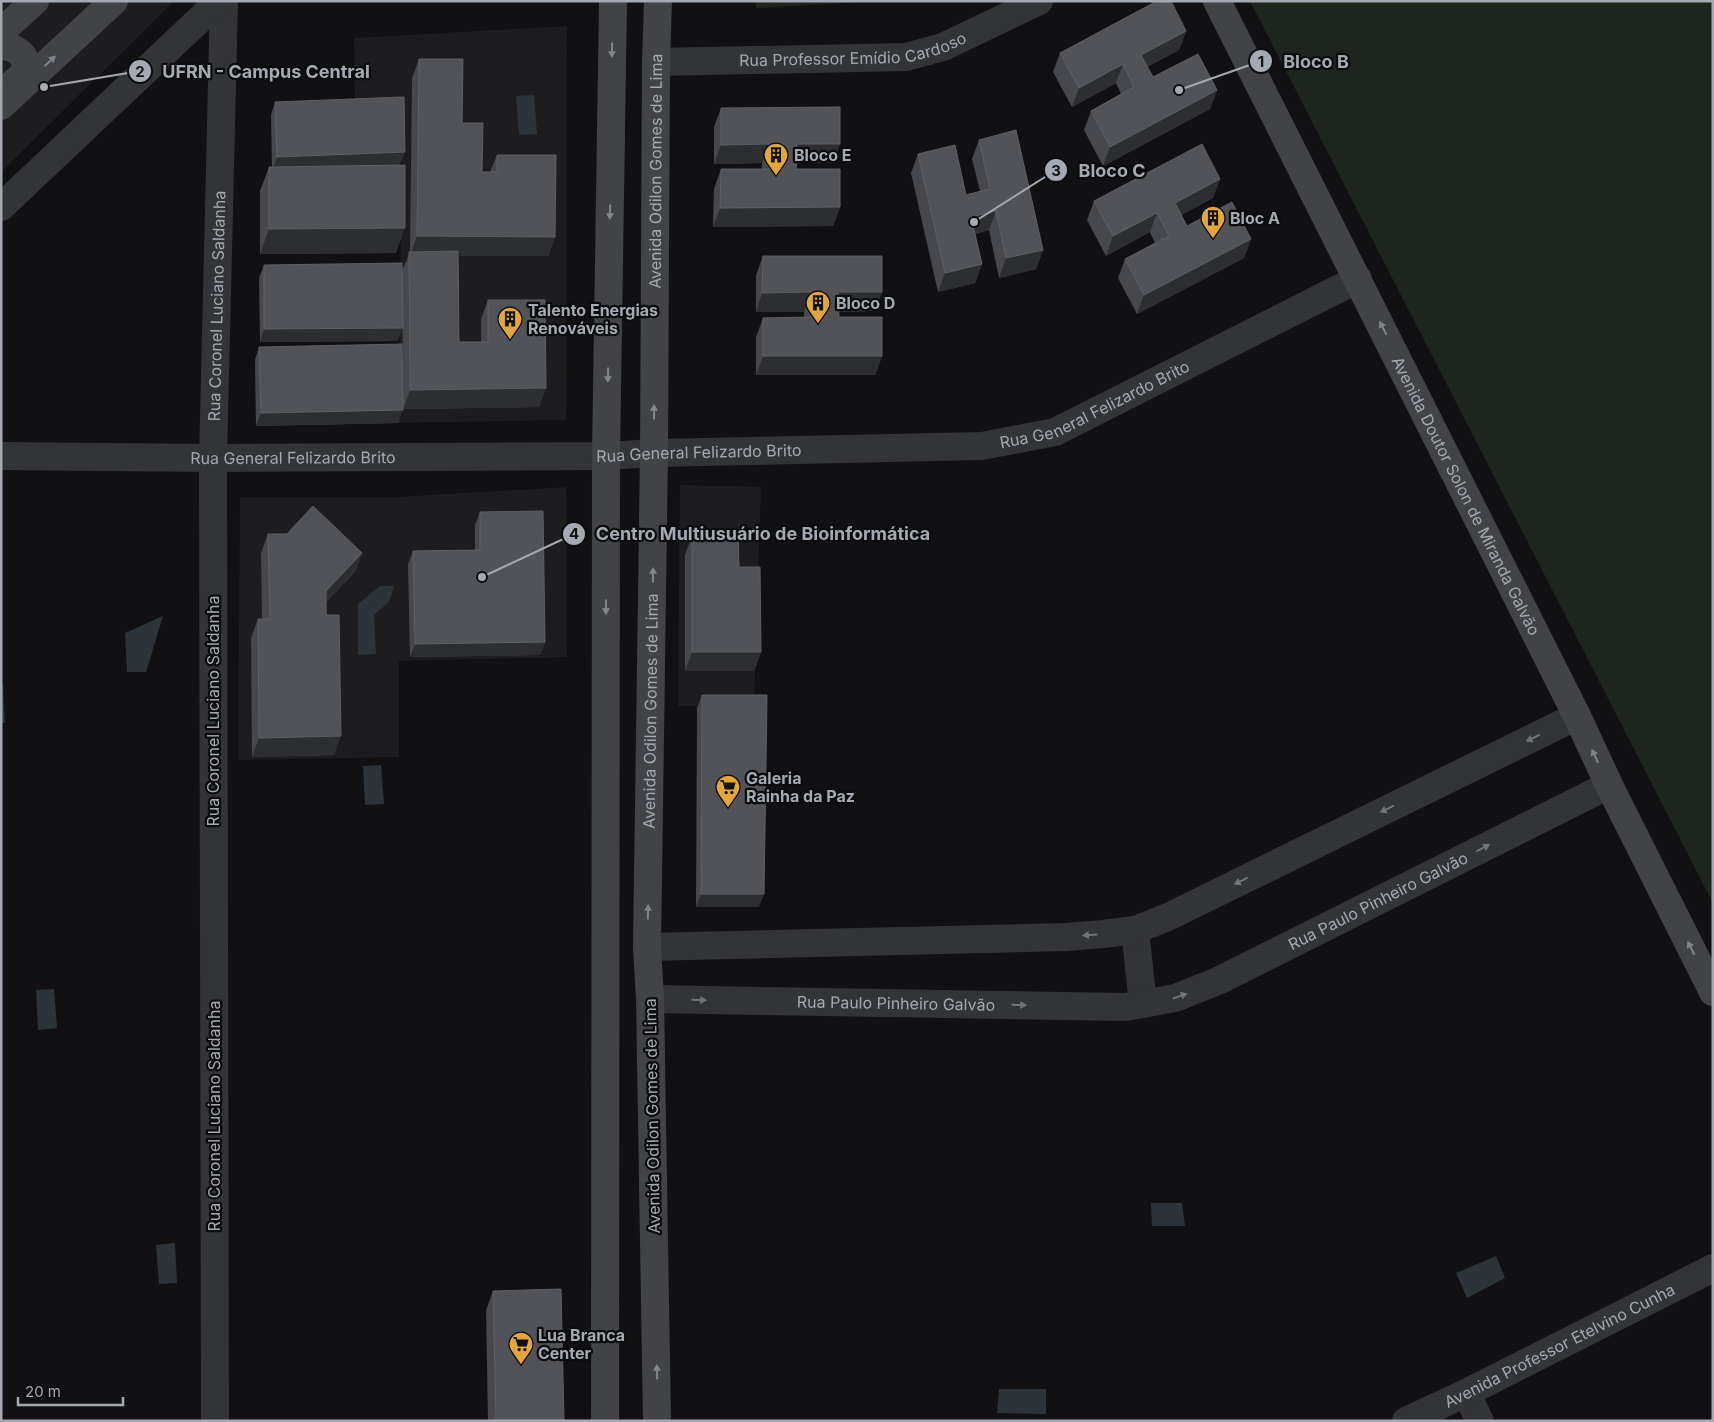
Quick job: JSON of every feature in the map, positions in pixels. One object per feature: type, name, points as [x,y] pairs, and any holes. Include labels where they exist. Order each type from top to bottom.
[{"type":"main road","points":[[1,32],[35,1]]},
{"type":"main road","points":[[1,106],[114,1]]},
{"type":"main road","points":[[605,1421],[606,456],[613,1]]},
{"type":"main road","name":"Avenida Odilon Gomes de Lima","points":[[658,1],[648,947],[658,1421]]},
{"type":"main road","name":"Avenida Doutor Solon de Miranda Galvão","points":[[1217,1],[1577,716],[1609,785],[1713,992]]},
{"type":"main road","points":[[1,46],[19,51],[26,65],[23,74],[1,93]]},
{"type":"street","points":[[1,207],[220,1]]},
{"type":"street","name":"Rua Coronel Luciano Saldanha","points":[[215,1421],[213,458],[224,1]]},
{"type":"street","name":"Rua Professor Emídio Cardoso","points":[[656,62],[906,57],[943,47],[1039,1]]},
{"type":"street","name":"Rua General Felizardo Brito","points":[[1,456],[213,458],[606,456],[982,446],[1055,432],[1358,279]]},
{"type":"street","points":[[648,947],[1066,937],[1135,930],[1176,913],[1577,716]]},
{"type":"street","name":"Rua Paulo Pinheiro Galvão","points":[[650,999],[1126,1007],[1175,998],[1218,981],[1609,785]]},
{"type":"street","points":[[1135,930],[1143,1004]]},
{"type":"street","name":"Avenida Professor Etelvino Cunha","points":[[1406,1421],[1466,1393],[1713,1268]]},
{"type":"street","points":[[1466,1393],[1480,1421]]},
{"type":"shaded area","points":[[1,1],[174,1],[1,172]]},
{"type":"shaded area","points":[[756,1],[878,1],[756,8]]},
{"type":"shaded area","points":[[1250,1],[1713,1],[1713,903]]},
{"type":"shaded area","points":[[567,26],[566,420],[398,423],[403,105],[355,105],[354,38]]},
{"type":"shaded area","points":[[534,95],[537,134],[519,135],[516,96]]},
{"type":"shaded area","points":[[680,485],[761,487],[754,708],[678,706]]},
{"type":"shaded area","points":[[566,487],[567,657],[399,661],[399,757],[238,760],[240,497],[397,497]]},
{"type":"shaded area","points":[[380,586],[394,586],[389,602],[374,615],[376,654],[358,655],[358,604]]},
{"type":"shaded area","points":[[163,616],[146,672],[127,672],[125,633]]},
{"type":"shaded area","points":[[1,684],[3,684],[5,723],[1,723]]},
{"type":"shaded area","points":[[381,765],[384,804],[365,805],[363,766]]},
{"type":"shaded area","points":[[54,989],[57,1028],[38,1030],[36,990]]},
{"type":"shaded area","points":[[1151,1203],[1182,1203],[1185,1226],[1152,1226]]},
{"type":"shaded area","points":[[175,1243],[177,1283],[159,1284],[156,1245]]},
{"type":"shaded area","points":[[1496,1256],[1505,1278],[1467,1298],[1456,1273]]},
{"type":"shaded area","points":[[999,1389],[1046,1389],[1046,1414],[997,1413]]},
{"type":"building","points":[[1157,1],[1171,1],[1186,31],[1141,55],[1153,77],[1198,54],[1217,90],[1110,147],[1091,111],[1134,87],[1123,64],[1079,88],[1060,53]]},
{"type":"building","points":[[419,59],[463,59],[462,123],[483,123],[482,172],[497,172],[497,155],[556,155],[555,237],[417,236]]},
{"type":"building","points":[[404,97],[405,152],[277,157],[275,102]]},
{"type":"building","points":[[840,107],[840,144],[797,144],[796,169],[840,169],[840,207],[720,208],[721,169],[769,169],[769,144],[721,145],[721,108]]},
{"type":"building","points":[[1016,130],[1043,250],[1006,258],[996,211],[971,217],[982,264],[945,273],[918,154],[955,145],[966,195],[990,189],[979,140]]},
{"type":"building","name":"Bloc A","points":[[1202,144],[1220,179],[1175,203],[1187,226],[1232,202],[1251,239],[1144,295],[1125,259],[1169,236],[1157,213],[1113,236],[1094,201]]},
{"type":"building","points":[[405,165],[405,228],[269,229],[269,167]]},
{"type":"building","name":"Talento Energias Renováveis","points":[[458,251],[459,342],[488,342],[488,300],[545,300],[546,388],[410,390],[409,252]]},
{"type":"building","points":[[763,256],[882,256],[882,292],[838,292],[839,317],[882,317],[882,356],[763,356],[763,318],[811,317],[811,292],[762,293]]},
{"type":"building","points":[[402,263],[403,328],[264,329],[264,265]]},
{"type":"building","points":[[402,344],[403,410],[261,413],[259,347]]},
{"type":"building","points":[[313,506],[362,553],[326,591],[326,615],[339,615],[341,736],[259,738],[258,619],[270,619],[268,534],[287,534]]},
{"type":"building","points":[[543,511],[545,642],[415,644],[413,551],[480,550],[480,512]]},
{"type":"building","points":[[692,536],[738,536],[739,567],[760,567],[761,652],[692,652]]},
{"type":"building","name":"Galeria Rainha da Paz","points":[[702,695],[767,695],[764,894],[701,894]]},
{"type":"building","name":"Lua Branca Center","points":[[561,1289],[564,1421],[496,1421],[493,1291]]},
{"type":"place","name":"UFRN - Campus Central","points":[[44,87]]},
{"type":"place","name":"Bloco B","points":[[1179,90]]},
{"type":"place","name":"Bloco E","points":[[776,176]]},
{"type":"place","name":"Bloco C","points":[[974,222]]},
{"type":"place","name":"Bloc A","points":[[1213,239]]},
{"type":"place","name":"Bloco D","points":[[818,324]]},
{"type":"place","name":"Talento Energias Renováveis","points":[[510,340]]},
{"type":"place","name":"Centro Multiusuário de Bioinformática","points":[[482,577]]},
{"type":"place","name":"Galeria Rainha da Paz","points":[[728,808]]},
{"type":"place","name":"Lua Branca Center","points":[[521,1365]]}]
